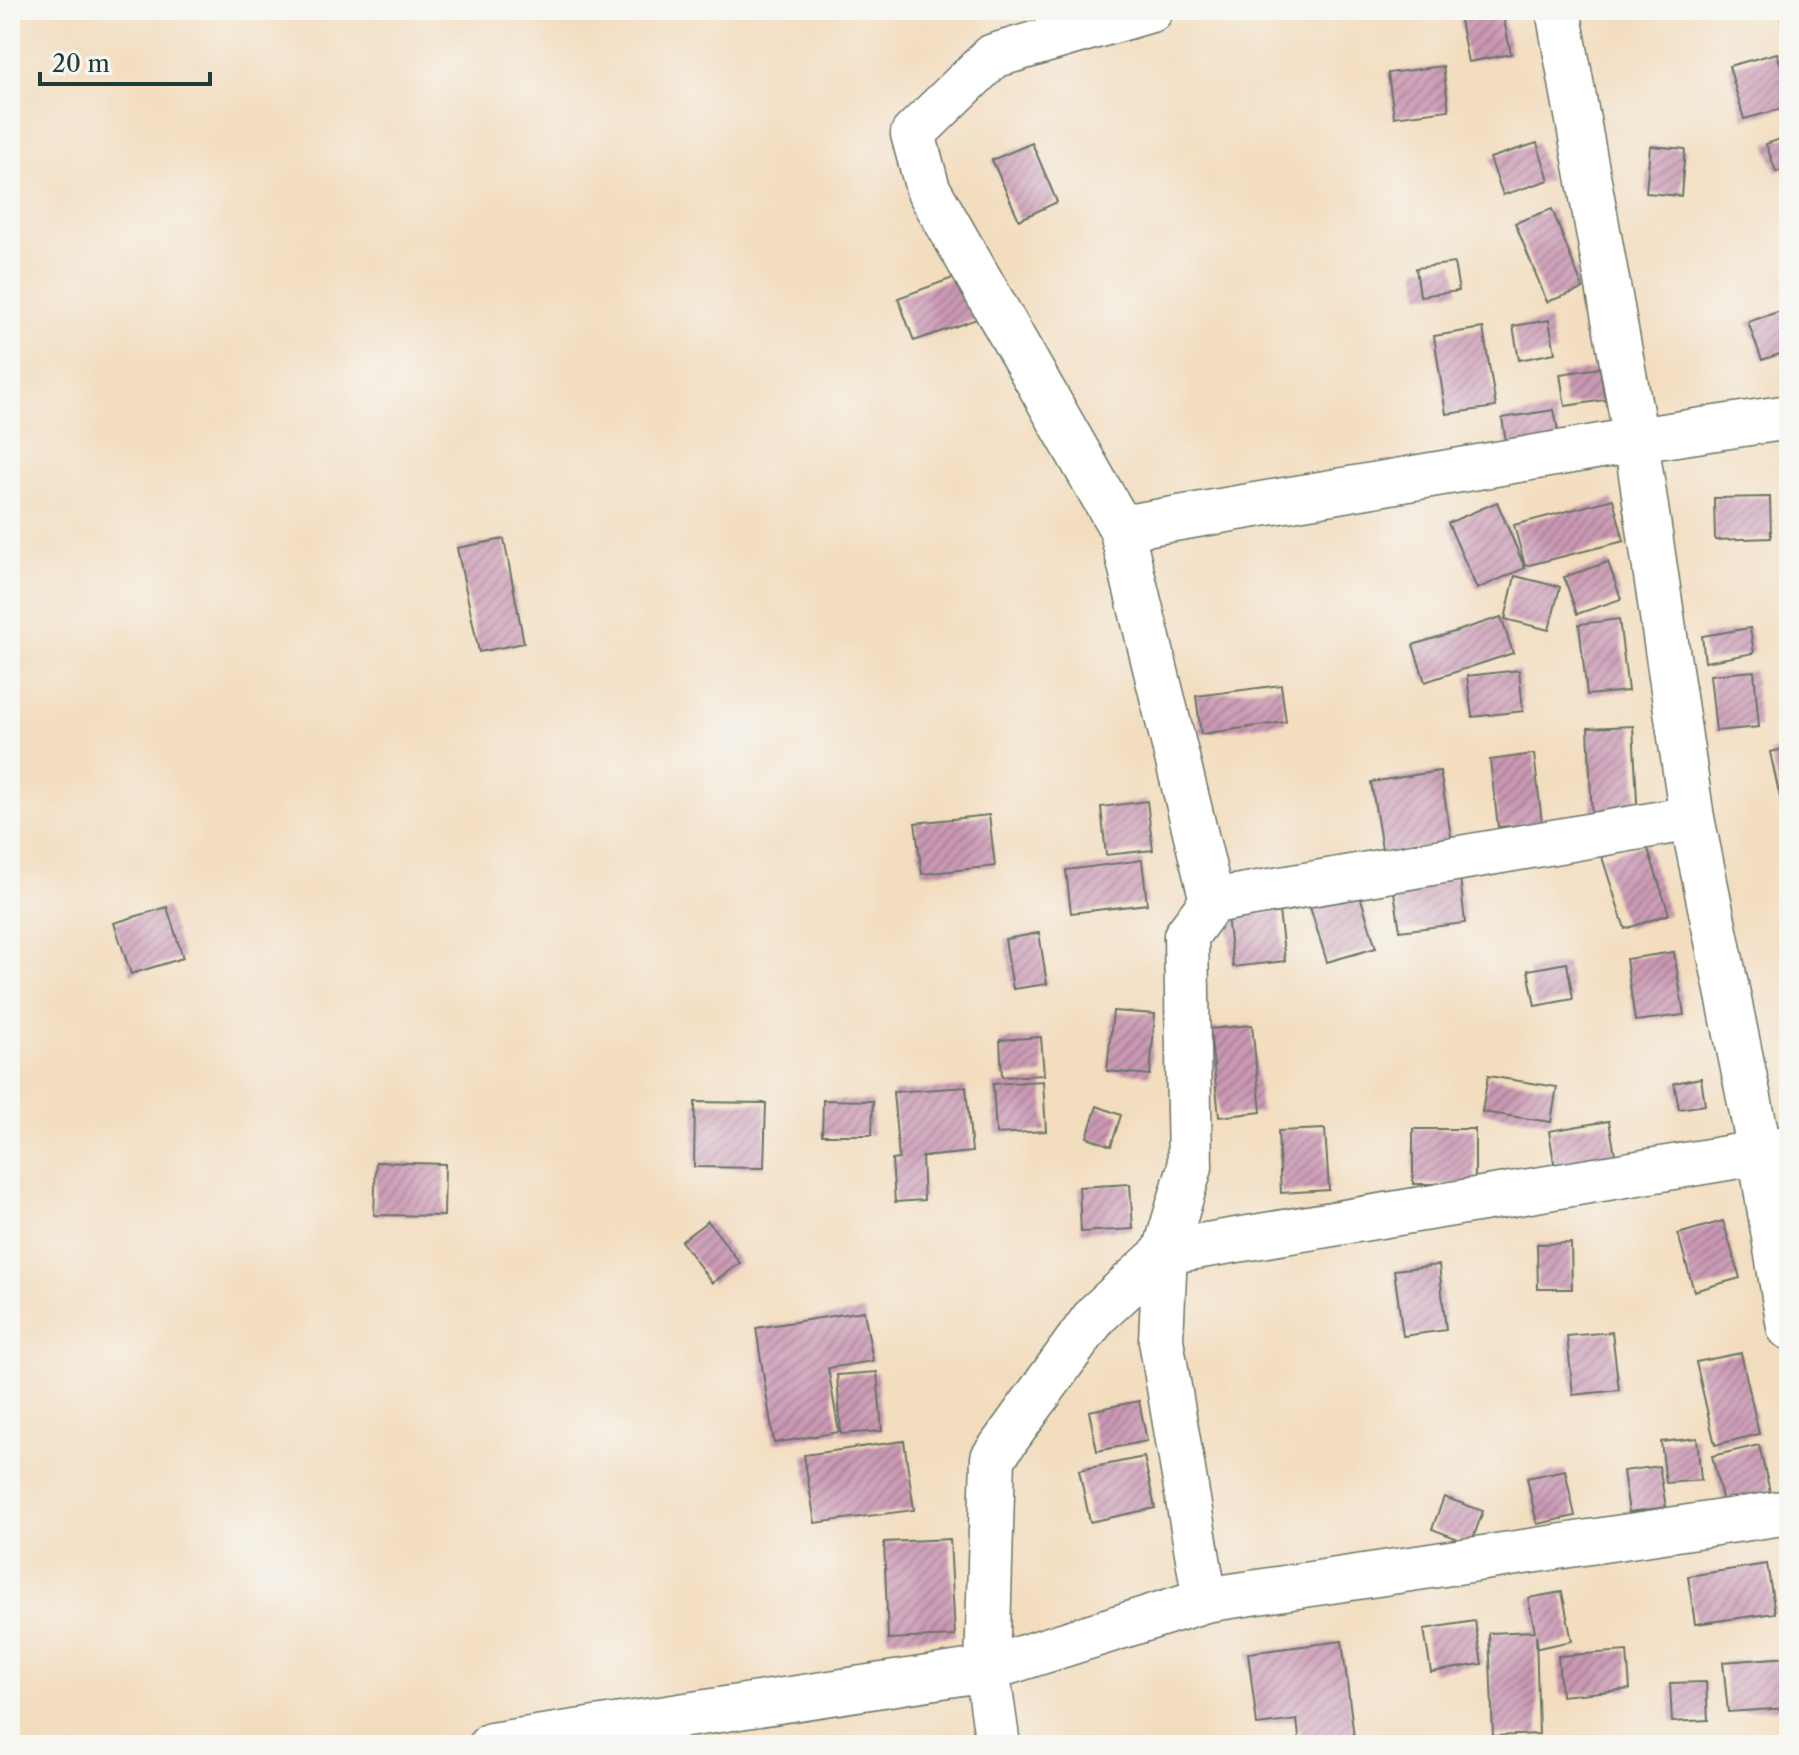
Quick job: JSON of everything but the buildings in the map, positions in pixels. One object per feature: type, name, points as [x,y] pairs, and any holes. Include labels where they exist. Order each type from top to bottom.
[{"type":"street","points":[[1151,10],[993,56],[913,134],[928,189],[1121,528],[1212,901]]},
{"type":"street","points":[[1558,10],[1636,440],[1692,818],[1774,1150],[1789,1327]]},
{"type":"street","points":[[1121,528],[1789,417]]},
{"type":"street","points":[[1205,1600],[1161,1340],[1165,1252],[1190,1167],[1186,936],[1212,901],[1692,818]]},
{"type":"street","points":[[998,1745],[987,1669],[993,1458],[1096,1315],[1165,1252],[1774,1150]]},
{"type":"street","points":[[491,1745],[987,1669],[1205,1600],[1789,1512]]}]
